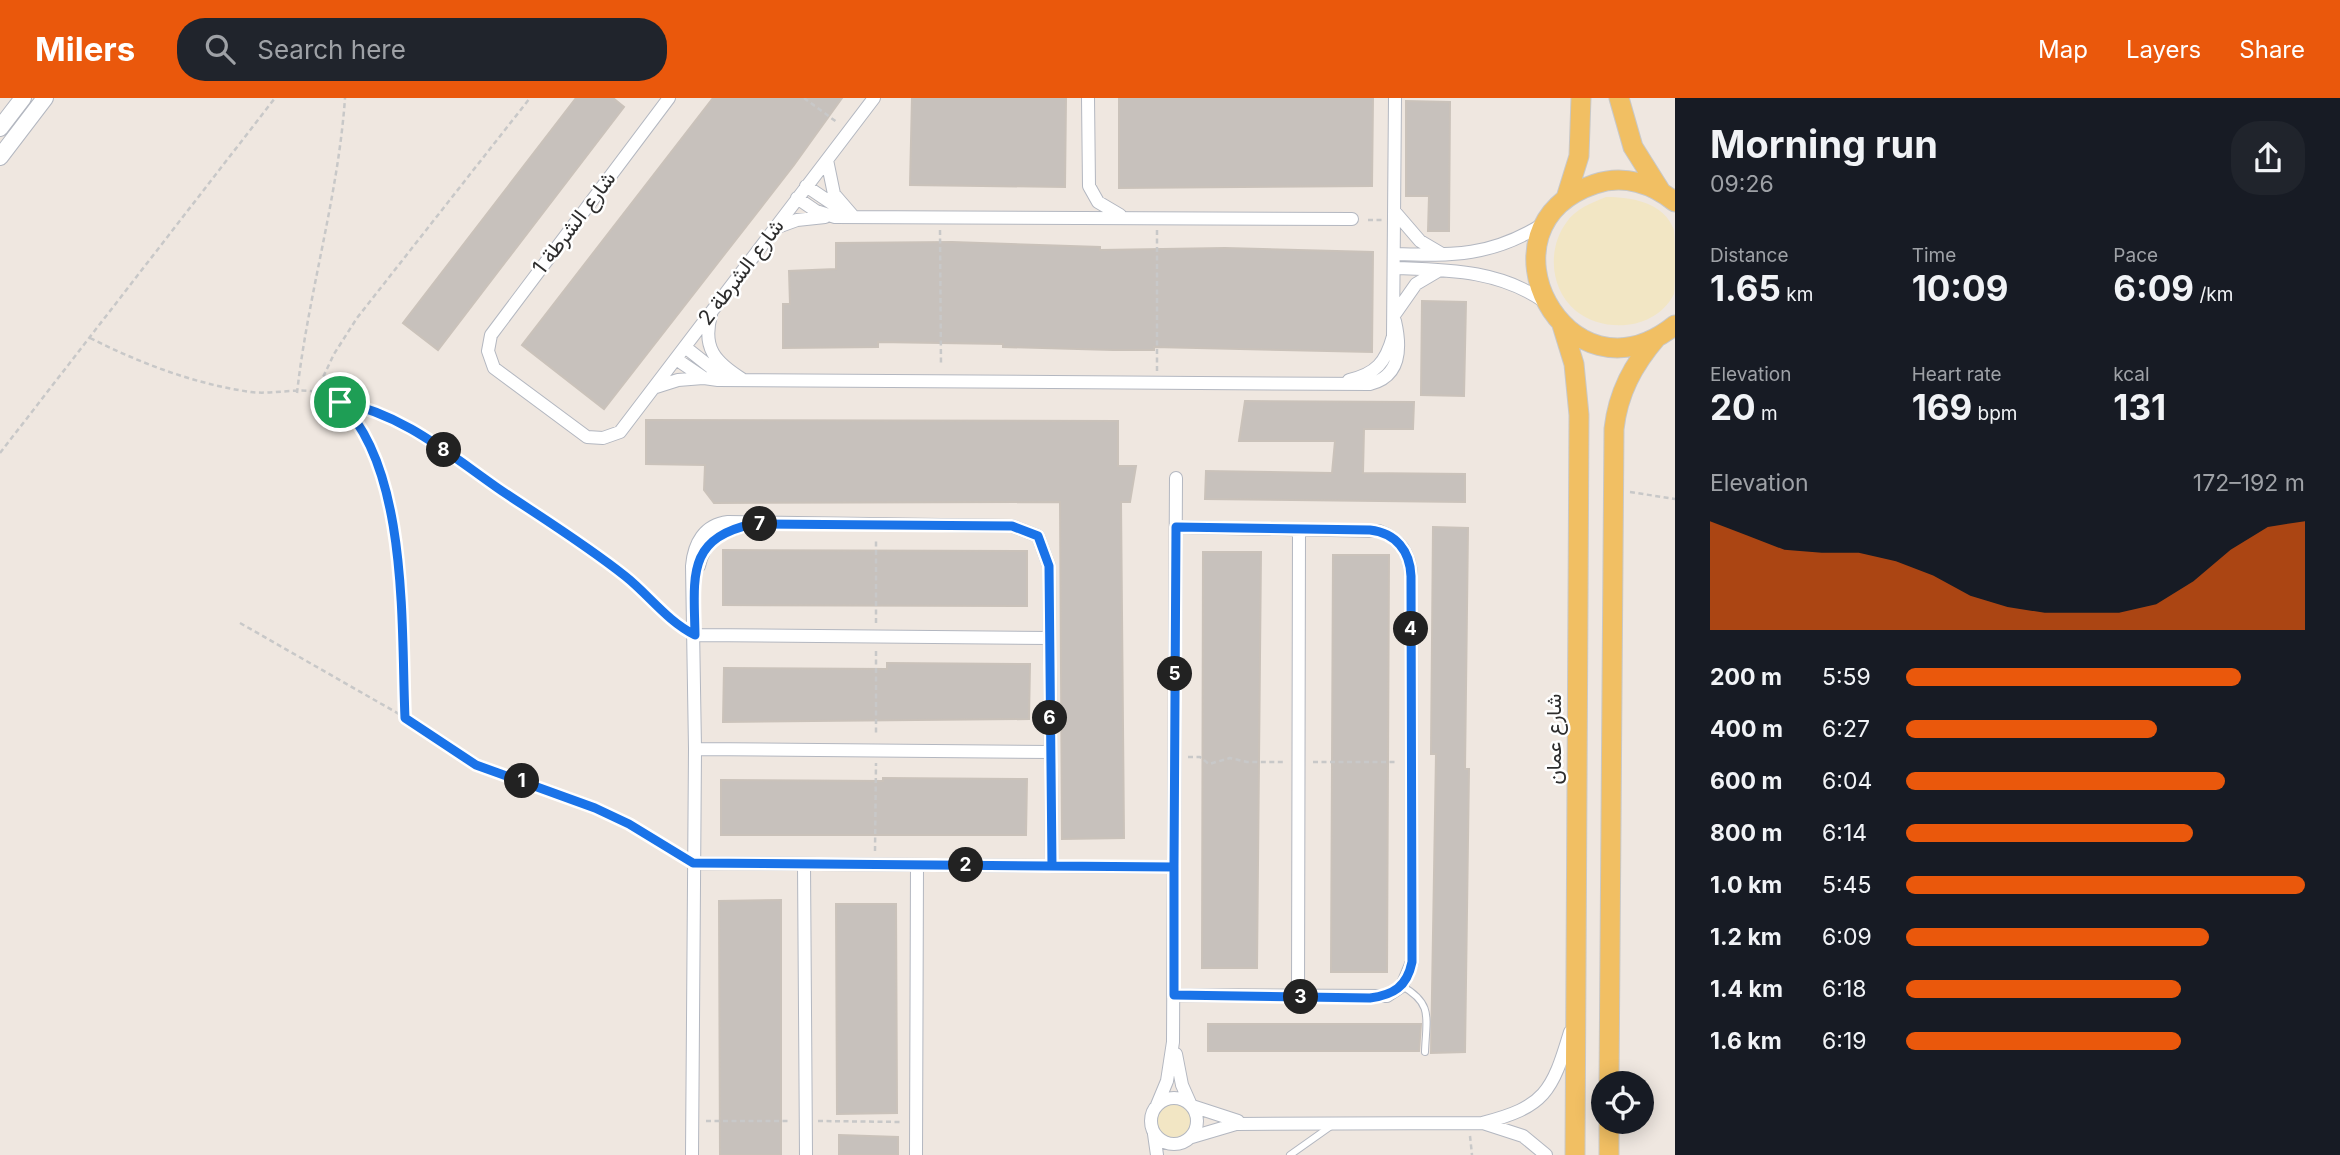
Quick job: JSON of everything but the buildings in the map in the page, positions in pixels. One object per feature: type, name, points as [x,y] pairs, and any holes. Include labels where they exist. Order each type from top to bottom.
[{"type":"main road","points":[[1581,98],[1579,156],[1566,198],[1547,222],[1540,236],[1536,261],[1538,286],[1545,302],[1562,325],[1579,337],[1598,345],[1638,345],[1675,325]]},
{"type":"main road","points":[[1619,98],[1633,147],[1668,197]]},
{"type":"main road","points":[[1566,198],[1603,181],[1642,183],[1668,197]]},
{"type":"main road","name":"شارع عمان","points":[[1562,325],[1574,365],[1579,415],[1575,1155]]},
{"type":"main road","points":[[1609,1071],[1614,429],[1619,403],[1633,369],[1657,337]]},
{"type":"main road","points":[[1609,1134],[1609,1155]]},
{"type":"street","points":[[0,128],[23,98]]},
{"type":"street","points":[[0,157],[45,98]]},
{"type":"street","name":"شارع الشرطة 1","points":[[603,438],[587,437],[575,430],[494,368],[488,351],[494,328],[669,98]]},
{"type":"street","name":"شارع الشرطة 2","points":[[603,438],[620,432],[874,98]]},
{"type":"street","points":[[1088,98],[1089,186],[1098,202],[1124,217]]},
{"type":"street","points":[[653,389],[678,380],[704,378],[1339,382],[1370,374],[1381,365],[1389,352],[1395,318],[1395,98]]},
{"type":"street","points":[[827,160],[834,194],[853,216]]},
{"type":"street","points":[[806,186],[853,216]]},
{"type":"street","points":[[797,198],[816,211],[833,217]]},
{"type":"street","points":[[1395,212],[1420,241],[1446,256]]},
{"type":"street","points":[[775,228],[809,218],[853,216],[1352,219]]},
{"type":"street","points":[[1395,254],[1446,256],[1476,253],[1504,245],[1547,222]]},
{"type":"street","points":[[1395,268],[1478,272],[1529,291],[1545,302]]},
{"type":"street","points":[[1395,318],[1416,284],[1443,269]]},
{"type":"street","points":[[713,309],[707,329],[710,351],[721,365],[742,379]]},
{"type":"street","points":[[685,347],[727,379]]},
{"type":"street","points":[[676,359],[704,378]]},
{"type":"street","points":[[1157,1155],[1151,1119],[1167,1081],[1174,1042],[1176,478]]},
{"type":"street","points":[[692,1155],[694,587],[701,555],[712,540],[727,530],[753,524],[1012,526],[1038,536],[1049,566],[1052,866]]},
{"type":"street","points":[[1174,995],[1387,996],[1402,986],[1412,962],[1411,568],[1402,546],[1379,531],[1176,527]]},
{"type":"street","points":[[1298,997],[1299,529]]},
{"type":"street","points":[[695,635],[1049,638]]},
{"type":"street","points":[[695,749],[1051,752]]},
{"type":"street","points":[[693,863],[1174,867]]},
{"type":"street","points":[[804,864],[806,1155]]},
{"type":"street","points":[[916,1155],[917,865]]},
{"type":"street","points":[[1154,1133],[1165,1143],[1189,1139],[1224,1126],[1248,1123],[1476,1123],[1515,1115],[1543,1095],[1560,1066],[1575,1015]]},
{"type":"street","points":[[1174,1042],[1182,1085],[1198,1124],[1177,1155]]},
{"type":"street","points":[[1157,1105],[1170,1098],[1248,1123]]},
{"type":"street","points":[[1476,1123],[1523,1136],[1546,1155]]},
{"type":"lane","points":[[1402,986],[1417,994],[1425,1004],[1425,1052]]},
{"type":"lane","points":[[1290,1155],[1334,1123]]},
{"type":"path","points":[[0,453],[275,98]]},
{"type":"path","points":[[297,393],[308,313],[331,202],[345,98]]},
{"type":"path","points":[[316,392],[357,318],[530,98]]},
{"type":"path","points":[[804,98],[849,131]]},
{"type":"path","points":[[940,216],[942,380]]},
{"type":"path","points":[[1157,218],[1157,381]]},
{"type":"path","points":[[90,338],[145,364],[209,384],[253,392],[316,392],[340,402],[375,411],[420,432],[602,558],[646,593],[675,623],[695,635]]},
{"type":"path","points":[[340,402],[363,435],[372,455],[392,519],[405,718]]},
{"type":"path","points":[[1615,490],[1675,499]]},
{"type":"path","points":[[875,865],[876,525]]},
{"type":"path","points":[[240,624],[405,718],[476,765],[595,808],[629,824],[693,863]]},
{"type":"path","points":[[1472,1155],[1476,1123]]},
{"type":"sand","points":[[1606,197],[1636,200],[1655,207],[1663,213],[1674,230],[1674,294],[1666,306],[1655,315],[1629,325],[1601,323],[1576,311],[1567,302],[1556,281],[1554,257],[1560,233],[1579,210]]},
{"type":"sand","points":[[1174,1102],[1187,1108],[1193,1121],[1187,1134],[1174,1140],[1161,1134],[1155,1121],[1161,1108]]},
{"type":"route","points":[[340,402],[358,405],[391,417],[420,432],[602,558],[640,587],[675,623],[695,635],[694,587],[701,555],[712,540],[727,530],[753,524],[1012,526],[1038,536],[1049,566],[1052,866],[1174,867],[1176,527],[1370,530],[1388,534],[1402,546],[1411,568],[1412,962],[1408,978],[1396,992],[1370,998],[1174,995],[1174,867],[1113,867],[693,863],[629,824],[595,808],[476,765],[405,718],[396,542],[392,519],[372,455],[363,435],[340,402]]}]
